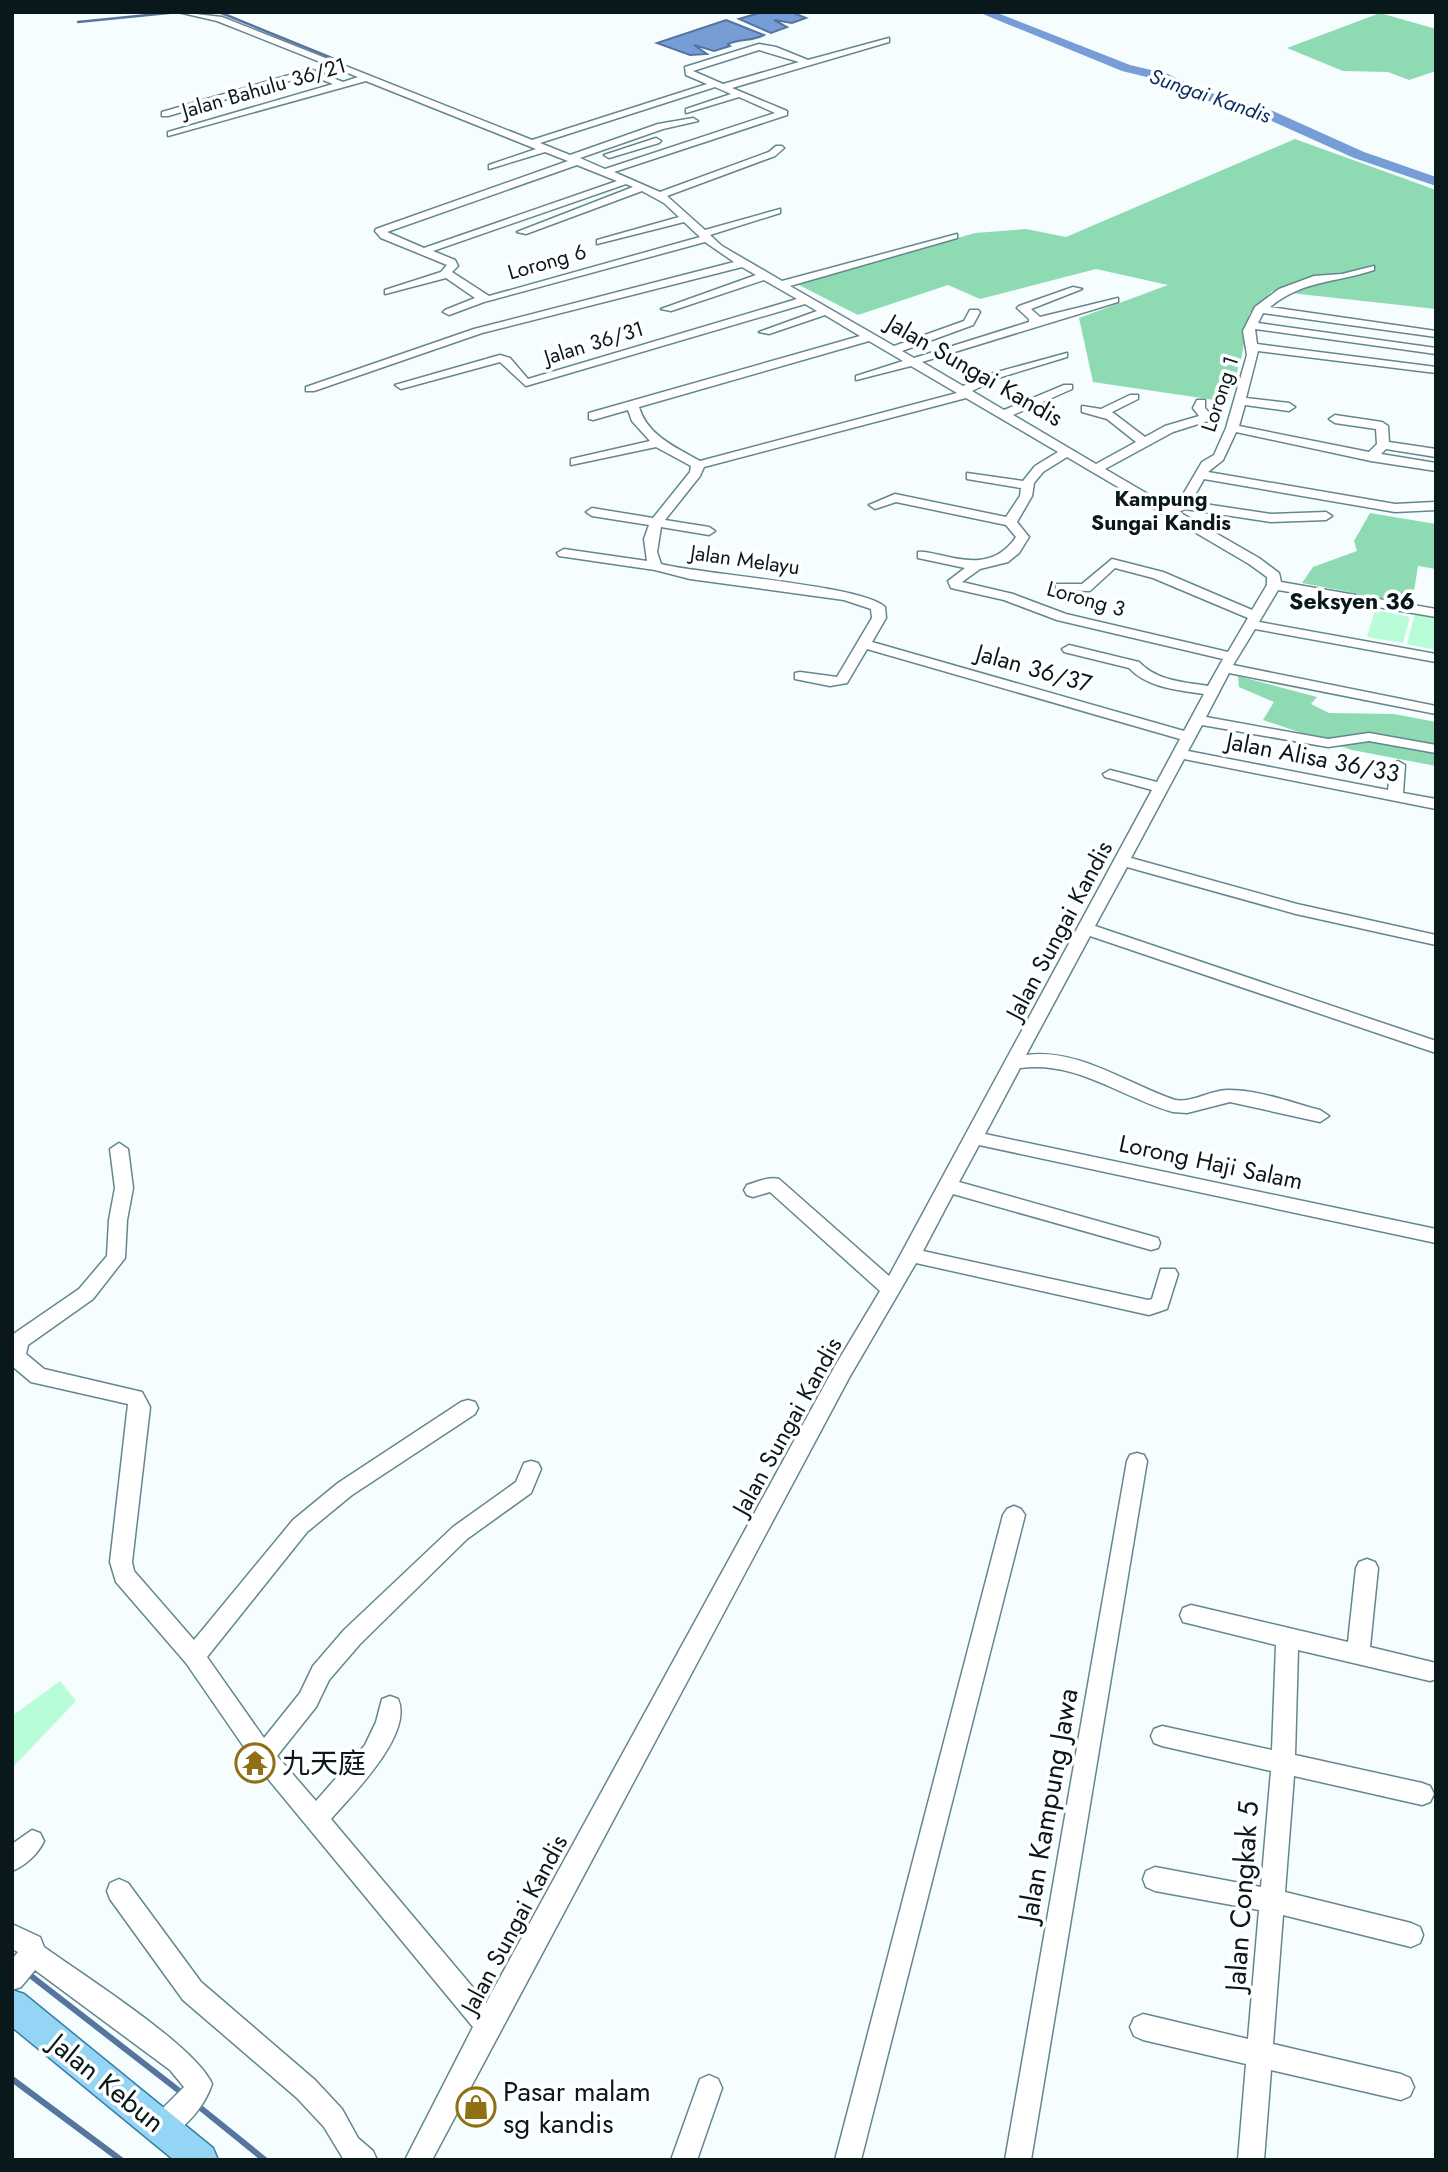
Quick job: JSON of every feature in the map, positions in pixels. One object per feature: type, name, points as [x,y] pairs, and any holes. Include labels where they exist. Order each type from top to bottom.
[{"type":"main road","name":"Jalan Kebun","points":[[20,1975],[162,2127],[201,2160]]},
{"type":"street","name":"Jalan Sungai Kandis","points":[[182,12],[219,19],[660,195],[704,236],[764,276],[773,290],[806,300],[1095,469],[1176,508],[1261,565],[1273,576],[1274,585],[1213,691],[911,1255],[836,1384],[488,2025],[418,2160]]},
{"type":"street","points":[[492,167],[540,145],[719,86],[886,40]]},
{"type":"street","points":[[605,172],[784,113],[689,73],[688,69],[759,47],[773,49],[806,62]]},
{"type":"street","points":[[190,128],[165,112],[313,72],[343,85]]},
{"type":"street","name":"Jalan Bahulu 36/21","points":[[171,134],[366,78]]},
{"type":"street","points":[[263,85],[291,99]]},
{"type":"street","points":[[626,180],[424,251],[385,236],[380,231],[579,161],[740,94]]},
{"type":"street","points":[[214,98],[242,113]]},
{"type":"street","points":[[579,161],[656,141]]},
{"type":"street","points":[[660,195],[772,154],[779,148]]},
{"type":"street","points":[[522,232],[643,187]]},
{"type":"street","name":"Lorong 6","points":[[424,251],[451,262],[453,266],[446,271],[447,274],[483,299],[704,236],[776,211]]},
{"type":"street","points":[[601,242],[686,218]]},
{"type":"street","points":[[785,306],[773,290],[953,236]]},
{"type":"street","points":[[310,388],[478,331],[743,263]]},
{"type":"street","points":[[1259,309],[1283,290],[1318,278],[1343,277],[1370,268]]},
{"type":"street","points":[[389,292],[447,274]]},
{"type":"street","points":[[667,309],[764,276]]},
{"type":"street","points":[[1036,322],[1023,308],[1077,289]]},
{"type":"street","points":[[449,312],[483,299]]},
{"type":"street","name":"Jalan 36/31","points":[[401,385],[500,358],[506,360],[526,383],[806,300]]},
{"type":"street","points":[[860,378],[916,363],[1036,322],[1114,300]]},
{"type":"street","points":[[1259,309],[1436,334]]},
{"type":"street","name":"Lorong 1","points":[[1176,508],[1202,475],[1206,465],[1219,457],[1232,428],[1253,355],[1249,337],[1251,325],[1259,309]]},
{"type":"street","points":[[765,332],[826,312]]},
{"type":"street","points":[[895,350],[969,323],[974,313]]},
{"type":"street","points":[[1251,325],[1436,351]]},
{"type":"street","points":[[836,356],[873,338]]},
{"type":"street","points":[[593,416],[873,338]]},
{"type":"street","points":[[1252,346],[1436,370]]},
{"type":"street","points":[[633,407],[636,418],[659,443],[698,465],[965,393],[994,376],[1063,355]]},
{"type":"street","points":[[1004,415],[1068,387]]},
{"type":"street","points":[[1104,412],[1134,397]]},
{"type":"street","points":[[1240,401],[1289,407]]},
{"type":"street","points":[[1095,469],[1168,429],[1207,417],[1199,408],[1201,403]]},
{"type":"street","points":[[1086,409],[1104,412],[1122,421],[1144,443]]},
{"type":"street","points":[[1335,419],[1382,426],[1383,445],[1371,457]]},
{"type":"street","points":[[1232,428],[1371,457],[1436,467]]},
{"type":"street","points":[[575,462],[659,443]]},
{"type":"street","points":[[1383,445],[1436,453]]},
{"type":"street","points":[[1010,522],[1026,496],[1027,485],[1039,469],[1067,452]]},
{"type":"street","points":[[649,563],[656,523],[666,506],[696,473],[698,465]]},
{"type":"street","points":[[1202,475],[1395,508],[1435,506]]},
{"type":"street","points":[[971,476],[1027,485]]},
{"type":"street","points":[[875,505],[895,498],[1010,522],[1023,537],[1018,547],[1000,561],[975,568],[923,555]]},
{"type":"street","points":[[1176,508],[1271,518],[1325,516]]},
{"type":"street","points":[[592,512],[709,531]]},
{"type":"street","name":"Jalan Melayu","points":[[564,553],[649,563],[690,575],[846,596],[873,604],[880,611],[865,644]]},
{"type":"street","points":[[1061,587],[1085,588],[1112,563],[1158,575],[1252,620],[1436,658]]},
{"type":"street","name":"Lorong 3","points":[[975,568],[955,581],[956,585],[1007,597],[1073,620],[1229,662]]},
{"type":"street","points":[[1274,585],[1436,613]]},
{"type":"street","points":[[800,676],[838,682],[865,644]]},
{"type":"street","name":"Jalan 36/37","points":[[865,644],[1190,737]]},
{"type":"street","points":[[1069,649],[1134,665],[1139,673],[1150,678],[1213,691]]},
{"type":"street","points":[[1229,662],[1436,710]]},
{"type":"street","points":[[1198,720],[1328,743],[1369,737],[1436,749]]},
{"type":"street","name":"Jalan Alisa 36/33","points":[[1181,754],[1436,804]]},
{"type":"street","points":[[1395,796],[1398,765]]},
{"type":"street","points":[[1110,774],[1163,788]]},
{"type":"street","points":[[1124,861],[1296,909],[1436,940]]},
{"type":"street","points":[[1087,929],[1436,1047]]},
{"type":"street","points":[[1015,1063],[1037,1057],[1094,1071],[1177,1107],[1209,1098],[1232,1096],[1320,1116]]},
{"type":"street","name":"Lorong Haji Salam","points":[[975,1138],[1436,1236]]},
{"type":"street","points":[[119,1149],[124,1188],[118,1220],[117,1258],[86,1294],[19,1341],[15,1357],[38,1376],[135,1398],[140,1407],[121,1562],[124,1575],[194,1656],[262,1756],[317,1817],[488,2025]]},
{"type":"street","points":[[753,1190],[774,1184],[891,1289]]},
{"type":"street","points":[[948,1186],[1151,1243]]},
{"type":"street","points":[[911,1255],[1149,1308],[1160,1304],[1168,1274]]},
{"type":"street","points":[[194,1656],[300,1526],[345,1489],[468,1408]]},
{"type":"street","name":"Jalan Kampung Jawa","points":[[1018,2160],[1137,1461]]},
{"type":"street","points":[[262,1756],[308,1700],[321,1674],[352,1637],[460,1533],[524,1488],[531,1469]]},
{"type":"street","points":[[848,2160],[1014,1515]]},
{"type":"street","points":[[1358,1653],[1367,1568]]},
{"type":"street","points":[[1191,1615],[1430,1671]]},
{"type":"street","name":"Jalan Congkak 5","points":[[1251,2160],[1283,1763],[1287,1637]]},
{"type":"street","points":[[317,1817],[380,1741],[389,1723],[390,1706]]},
{"type":"street","points":[[1162,1736],[1422,1794]]},
{"type":"street","points":[[12,1860],[32,1842]]},
{"type":"street","points":[[1154,1879],[1272,1901],[1412,1935]]},
{"type":"street","points":[[119,1891],[192,1991],[306,2089],[333,2119],[349,2147],[364,2160]]},
{"type":"street","points":[[12,1936],[31,1946],[20,1975],[179,2061],[199,2084],[191,2099],[162,2127]]},
{"type":"street","points":[[1143,2027],[1260,2057],[1401,2087]]},
{"type":"street","points":[[684,2160],[709,2088]]},
{"type":"green space","points":[[1380,13],[1436,29],[1436,71],[1409,80],[1388,72],[1343,71],[1287,48]]},
{"type":"green space","points":[[1295,139],[1436,190],[1436,309],[1272,291],[1249,314],[1242,355],[1228,402],[1093,382],[1079,318],[1168,285],[1096,269],[980,299],[948,285],[858,315],[797,284],[975,233],[1026,229],[1066,237]]},
{"type":"green space","points":[[1370,513],[1436,524],[1436,569],[1418,566],[1412,604],[1302,583],[1313,567],[1357,551],[1354,541]]},
{"type":"green space","points":[[1375,610],[1410,617],[1403,643],[1367,637]]},
{"type":"green space","points":[[1415,613],[1436,617],[1436,650],[1407,644]]},
{"type":"green space","points":[[1238,676],[1317,697],[1311,704],[1329,713],[1394,714],[1436,722],[1436,766],[1352,750],[1263,720],[1274,702],[1239,687]]},
{"type":"green space","points":[[60,1681],[76,1701],[14,1766],[12,1716]]},
{"type":"water","points":[[762,12],[791,12],[806,18],[792,23],[774,20],[787,27],[771,33],[739,19]]},
{"type":"water","points":[[726,20],[764,35],[732,42],[728,44],[730,46],[714,51],[694,45],[707,54],[690,55],[657,43]]},
{"type":"waterway","points":[[78,22],[178,12]]},
{"type":"waterway","points":[[219,12],[344,63]]},
{"type":"waterway","name":"Sungai Kandis","points":[[984,12],[1126,68],[1163,77],[1196,93],[1268,114],[1359,155],[1436,182]]},
{"type":"waterway","points":[[26,1972],[182,2093]]},
{"type":"waterway","points":[[12,2079],[121,2160]]},
{"type":"waterway","points":[[197,2105],[265,2160]]},
{"type":"place","name":"九天庭","points":[[255,1763]]},
{"type":"place","name":"Pasar malam sg kandis","points":[[476,2107]]},
{"type":"district","name":"Kampung Sungai Kandis","points":[[1161,511]]},
{"type":"district","name":"Seksyen 36","points":[[1352,601]]}]
